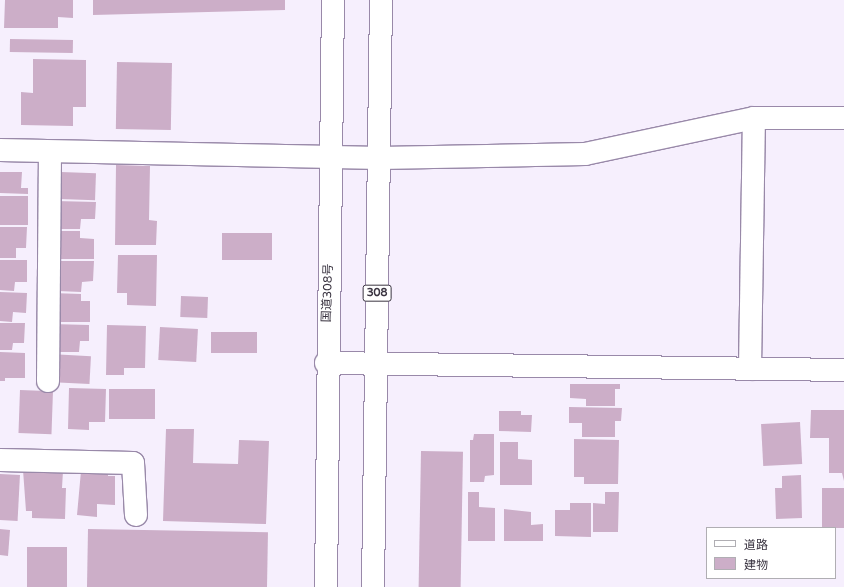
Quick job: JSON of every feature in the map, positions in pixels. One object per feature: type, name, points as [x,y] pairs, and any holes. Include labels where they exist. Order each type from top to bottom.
[{"type":"main road","name":"国道308号","points":[[326,587],[326,364],[332,157],[333,0]]},
{"type":"main road","name":"308","points":[[373,587],[381,0]]},
{"type":"main road","points":[[750,369],[754,118]]},
{"type":"main road","points":[[0,150],[380,158],[585,154],[754,118],[844,118]]},
{"type":"main road","points":[[48,381],[50,152]]},
{"type":"main road","points":[[326,364],[844,370]]},
{"type":"main road","points":[[0,460],[133,463],[136,515]]},
{"type":"building","points":[[5,0],[73,0],[73,18],[58,17],[58,28],[4,28]]},
{"type":"building","points":[[93,0],[285,0],[285,10],[93,15]]},
{"type":"building","points":[[10,39],[73,40],[73,53],[10,52]]},
{"type":"building","points":[[33,59],[86,60],[86,107],[73,107],[73,126],[21,125],[21,92],[33,93]]},
{"type":"building","points":[[117,62],[172,63],[171,130],[116,129]]},
{"type":"building","points":[[116,165],[150,166],[149,220],[157,221],[156,245],[115,245]]},
{"type":"building","points":[[0,172],[22,172],[21,188],[28,188],[28,194],[0,193]]},
{"type":"building","points":[[61,172],[96,173],[95,200],[60,199]]},
{"type":"building","points":[[0,196],[28,196],[28,225],[0,225]]},
{"type":"building","points":[[55,201],[96,202],[95,219],[81,219],[80,229],[54,229]]},
{"type":"building","points":[[0,227],[27,227],[26,248],[16,248],[16,258],[0,258]]},
{"type":"building","points":[[59,231],[80,231],[80,238],[94,239],[94,259],[59,259]]},
{"type":"building","points":[[222,233],[272,233],[272,260],[222,260]]},
{"type":"building","points":[[118,255],[157,255],[156,306],[127,305],[127,293],[117,293]]},
{"type":"building","points":[[0,260],[27,260],[27,282],[15,282],[14,291],[0,290]]},
{"type":"building","points":[[58,261],[94,261],[93,281],[82,282],[81,292],[58,291]]},
{"type":"building","points":[[0,292],[27,293],[26,313],[13,312],[12,322],[0,321]]},
{"type":"building","points":[[52,293],[81,294],[81,301],[90,301],[90,322],[52,322]]},
{"type":"building","points":[[181,296],[208,297],[207,318],[180,317]]},
{"type":"building","points":[[0,323],[25,323],[24,343],[13,343],[12,350],[0,350]]},
{"type":"building","points":[[51,324],[89,325],[89,341],[80,341],[79,352],[51,352]]},
{"type":"building","points":[[107,325],[146,326],[145,368],[124,368],[124,375],[106,375]]},
{"type":"building","points":[[160,327],[198,329],[196,362],[158,360]]},
{"type":"building","points":[[211,332],[257,332],[257,353],[211,353]]},
{"type":"building","points":[[0,352],[25,353],[25,378],[5,378],[5,381],[0,381]]},
{"type":"building","points":[[50,354],[91,356],[89,384],[49,382]]},
{"type":"building","points":[[570,384],[620,384],[620,389],[615,389],[615,406],[586,406],[586,399],[570,398]]},
{"type":"building","points":[[69,388],[106,389],[105,422],[89,422],[89,430],[68,429]]},
{"type":"building","points":[[109,389],[155,389],[155,419],[109,419]]},
{"type":"building","points":[[20,390],[53,391],[51,434],[18,433]]},
{"type":"building","points":[[569,407],[622,408],[621,421],[615,421],[615,437],[582,437],[582,423],[569,423]]},
{"type":"building","points":[[811,410],[844,410],[844,481],[842,473],[829,473],[829,438],[810,438]]},
{"type":"building","points":[[499,411],[521,411],[521,415],[532,415],[531,432],[499,431]]},
{"type":"building","points":[[800,422],[802,464],[763,466],[761,424]]},
{"type":"building","points":[[166,429],[194,429],[193,463],[238,464],[239,440],[269,441],[266,524],[163,521]]},
{"type":"building","points":[[474,434],[494,434],[494,475],[485,476],[484,482],[470,482],[470,440],[473,440]]},
{"type":"building","points":[[574,439],[619,440],[618,484],[584,484],[584,477],[574,477]]},
{"type":"building","points":[[500,442],[518,442],[518,459],[532,460],[532,485],[500,485]]},
{"type":"building","points":[[421,451],[463,452],[461,587],[419,587]]},
{"type":"building","points":[[23,470],[63,471],[62,488],[66,488],[65,519],[32,518],[32,511],[26,511]]},
{"type":"building","points":[[81,471],[108,472],[108,476],[115,476],[115,505],[97,504],[97,517],[77,515]]},
{"type":"building","points":[[0,474],[20,475],[18,521],[0,520]]},
{"type":"building","points":[[801,475],[802,518],[776,519],[775,488],[782,488],[782,476]]},
{"type":"building","points":[[822,488],[844,488],[844,528],[822,527]]},
{"type":"building","points":[[468,492],[479,492],[479,507],[495,508],[495,541],[468,541]]},
{"type":"building","points":[[605,492],[619,492],[618,532],[593,532],[593,503],[605,504]]},
{"type":"building","points":[[570,503],[591,503],[591,537],[555,536],[555,510],[570,510]]},
{"type":"building","points":[[504,509],[531,512],[531,525],[543,524],[543,541],[504,541]]},
{"type":"building","points":[[0,529],[10,530],[8,556],[0,555]]},
{"type":"building","points":[[88,529],[268,532],[267,587],[87,587]]},
{"type":"building","points":[[27,547],[67,547],[67,587],[27,587]]}]
